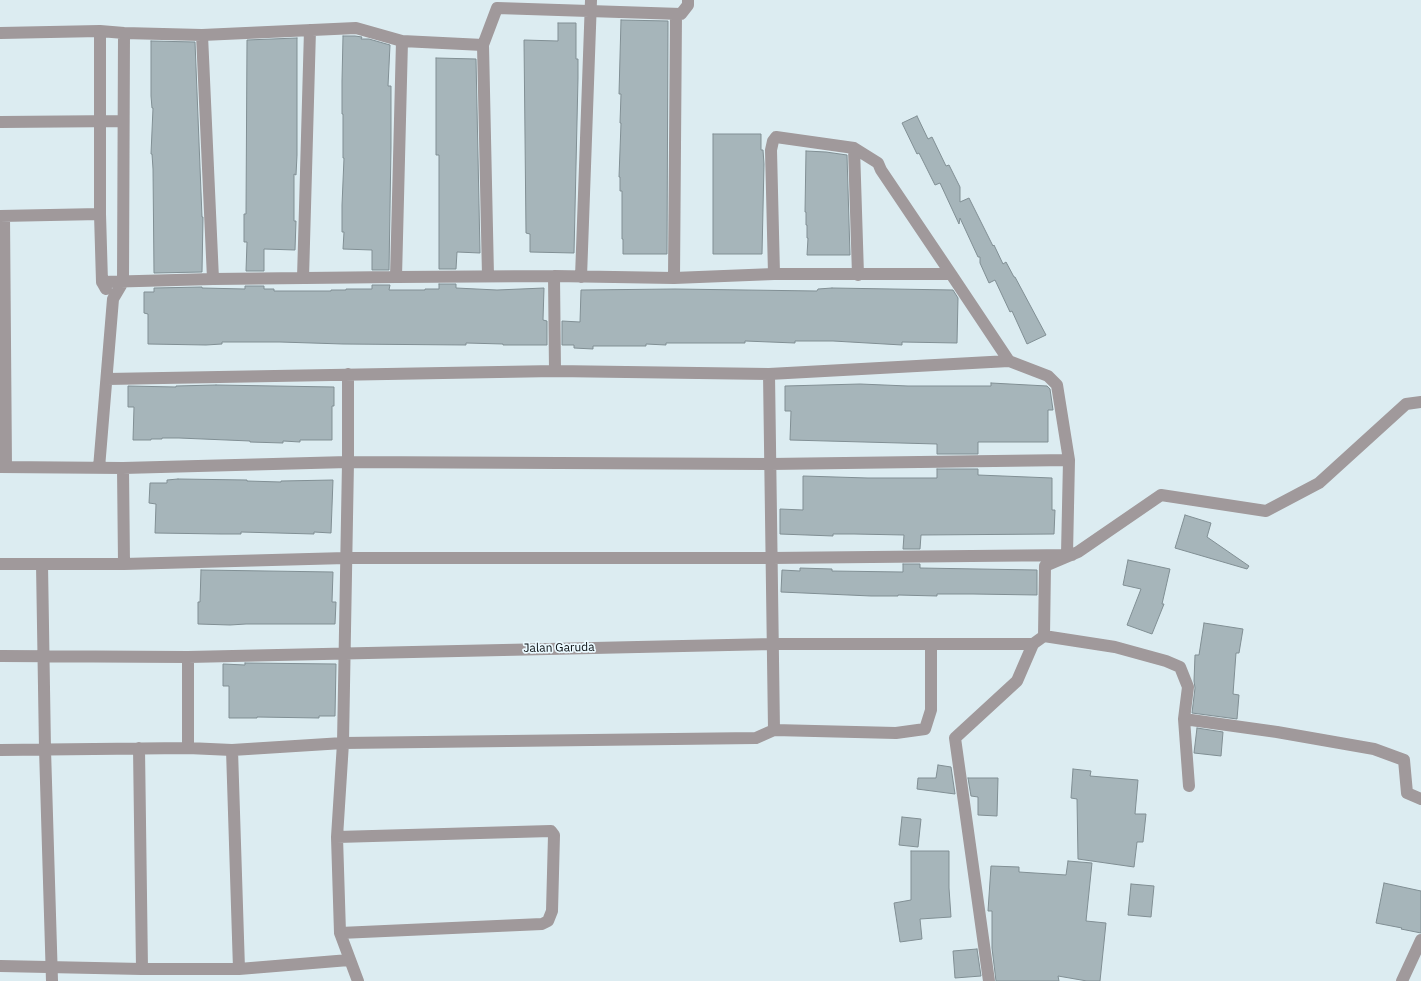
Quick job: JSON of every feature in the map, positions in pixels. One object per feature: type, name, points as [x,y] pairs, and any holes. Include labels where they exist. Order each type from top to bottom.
[{"type":"street","points":[[488,276],[483,45],[497,4],[591,5],[680,14],[688,6],[688,0]]},
{"type":"street","points":[[581,277],[591,5]]},
{"type":"street","points":[[674,278],[676,14]]},
{"type":"street","points":[[0,33],[100,31],[202,35],[356,28],[402,41],[483,45]]},
{"type":"street","points":[[303,278],[310,30]]},
{"type":"street","points":[[100,31],[100,214],[102,282],[113,299]]},
{"type":"street","points":[[99,468],[113,299],[123,282],[124,33]]},
{"type":"street","points":[[202,35],[213,279]]},
{"type":"street","points":[[396,276],[402,41]]},
{"type":"street","points":[[0,122],[123,121]]},
{"type":"street","points":[[774,274],[771,150],[773,141],[776,137],[854,148],[878,163],[881,170],[1008,361]]},
{"type":"street","points":[[854,148],[858,275]]},
{"type":"street","points":[[100,214],[2,216],[3,467],[123,468],[348,462],[770,464],[1069,460]]},
{"type":"street","points":[[102,282],[396,276],[674,278],[774,274],[951,274]]},
{"type":"street","points":[[554,276],[555,371]]},
{"type":"street","points":[[107,379],[555,371],[769,374],[1008,361],[1048,376],[1057,385],[1069,460],[1070,554]]},
{"type":"street","points":[[348,374],[344,743],[336,837],[340,933],[358,981]]},
{"type":"street","points":[[769,374],[774,730]]},
{"type":"street","points":[[1044,636],[1045,566],[1070,554],[1161,496],[1266,510],[1320,483],[1406,404],[1421,402]]},
{"type":"street","points":[[123,468],[124,564]]},
{"type":"street","points":[[0,564],[124,564],[346,558],[771,558],[1070,554]]},
{"type":"street","points":[[42,564],[45,750],[52,981]]},
{"type":"street","points":[[989,981],[955,738],[1017,681],[1033,644],[1044,636],[1116,647],[1166,661],[1180,667],[1188,686],[1184,719],[1189,786]]},
{"type":"street","name":"Jalan Garuda","points":[[0,656],[188,657],[773,644],[1033,644]]},
{"type":"street","points":[[0,750],[188,748],[232,750],[344,743],[756,738],[774,730],[896,733],[925,729],[931,710],[931,644]]},
{"type":"street","points":[[188,657],[188,748]]},
{"type":"street","points":[[1184,719],[1277,732],[1374,749],[1404,760],[1407,793],[1421,798]]},
{"type":"street","points":[[139,748],[142,969]]},
{"type":"street","points":[[232,750],[239,969]]},
{"type":"street","points":[[336,837],[551,831],[554,835],[552,911],[548,921],[542,924],[340,933]]},
{"type":"street","points":[[1402,981],[1421,940]]},
{"type":"street","points":[[0,966],[142,969],[239,969],[350,960]]},
{"type":"building","points":[[621,20],[668,21],[667,254],[623,254],[622,191],[620,191],[619,177],[621,123],[621,94],[619,94]]},
{"type":"building","points":[[558,23],[576,23],[576,59],[578,59],[578,78],[574,253],[530,252],[530,234],[526,233],[524,40],[558,41]]},
{"type":"building","points":[[343,36],[362,37],[361,39],[369,39],[390,45],[388,86],[391,86],[389,270],[372,270],[372,250],[343,249]]},
{"type":"building","points":[[297,38],[297,155],[296,175],[294,174],[294,221],[296,221],[295,250],[264,249],[264,271],[246,271],[247,242],[244,242],[244,214],[246,214],[247,40]]},
{"type":"building","points":[[151,41],[195,42],[203,217],[202,272],[154,273],[153,169],[151,154],[153,108],[151,96]]},
{"type":"building","points":[[436,58],[476,59],[480,253],[457,252],[456,269],[439,269],[439,155],[436,155]]},
{"type":"building","points":[[917,116],[928,139],[932,137],[946,166],[949,165],[960,187],[960,202],[969,198],[1003,264],[1006,262],[1046,335],[1027,344],[1012,311],[1010,312],[995,280],[989,283],[980,263],[980,257],[978,257],[960,218],[959,224],[940,183],[935,185],[919,153],[917,154],[902,123]]},
{"type":"building","points":[[713,134],[761,134],[761,150],[763,150],[764,164],[762,254],[713,254]]},
{"type":"building","points":[[806,151],[847,155],[850,255],[807,255],[808,238],[805,212]]},
{"type":"building","points":[[439,284],[456,284],[456,288],[497,290],[544,288],[543,320],[547,321],[547,345],[466,343],[466,345],[343,344],[280,342],[222,342],[222,344],[206,345],[148,344],[148,314],[144,313],[144,292],[154,292],[154,288],[202,287],[245,289],[245,286],[264,286],[264,289],[274,289],[274,291],[331,291],[346,289],[372,289],[372,285],[390,285],[389,290],[425,290],[439,289]]},
{"type":"building","points":[[675,289],[817,291],[818,289],[953,290],[958,298],[957,343],[902,342],[902,345],[833,341],[795,341],[795,343],[745,341],[745,343],[666,343],[666,345],[646,344],[646,346],[593,346],[593,349],[574,348],[574,345],[562,345],[562,321],[580,322],[581,290]]},
{"type":"building","points":[[991,383],[1047,386],[1050,389],[1053,410],[1048,410],[1048,442],[978,442],[978,454],[937,454],[937,444],[790,440],[791,411],[785,411],[785,386],[860,384],[908,386],[991,386]]},
{"type":"building","points":[[216,385],[334,387],[334,406],[332,406],[332,440],[300,440],[300,442],[283,441],[283,443],[179,438],[133,440],[134,407],[128,407],[128,386],[176,387]]},
{"type":"building","points":[[937,469],[978,469],[978,475],[1052,478],[1052,510],[1055,510],[1054,534],[921,535],[920,549],[903,549],[904,535],[833,534],[833,536],[780,534],[780,509],[803,510],[803,476],[937,478]]},
{"type":"building","points":[[167,480],[281,482],[333,480],[331,533],[155,533],[156,504],[149,503],[150,483],[167,483]]},
{"type":"building","points":[[1185,515],[1211,523],[1207,537],[1249,566],[1247,569],[1175,548]]},
{"type":"building","points":[[1128,560],[1170,569],[1162,604],[1164,604],[1152,634],[1127,625],[1141,589],[1123,585]]},
{"type":"building","points":[[903,564],[920,564],[920,568],[1037,570],[1037,595],[937,594],[937,596],[871,596],[781,592],[782,570],[800,571],[800,568],[832,569],[832,571],[903,572]]},
{"type":"building","points":[[201,570],[333,572],[332,602],[336,602],[335,624],[198,624],[198,602],[200,602]]},
{"type":"building","points":[[1204,623],[1243,629],[1239,653],[1236,653],[1233,694],[1239,695],[1237,719],[1192,713],[1195,688],[1195,655],[1199,655]]},
{"type":"building","points":[[245,663],[336,664],[335,716],[319,716],[319,718],[229,718],[229,686],[223,686],[223,664],[245,665]]},
{"type":"building","points":[[1197,728],[1223,732],[1221,756],[1194,753]]},
{"type":"building","points":[[938,765],[951,767],[955,794],[917,789],[918,778],[936,778]]},
{"type":"building","points":[[1073,769],[1091,771],[1090,776],[1138,780],[1135,814],[1146,814],[1143,842],[1137,842],[1134,867],[1078,859],[1077,799],[1071,798]]},
{"type":"building","points":[[968,778],[998,778],[997,816],[978,815],[978,797],[971,796]]},
{"type":"building","points":[[902,817],[921,819],[918,847],[899,845]]},
{"type":"building","points":[[911,851],[949,851],[951,917],[920,919],[922,939],[900,942],[894,903],[911,900]]},
{"type":"building","points":[[1068,861],[1092,863],[1086,921],[1106,923],[1100,981],[1087,981],[1058,976],[1059,981],[996,981],[992,948],[992,911],[988,911],[991,866],[1019,867],[1019,872],[1066,875]]},
{"type":"building","points":[[1384,883],[1421,891],[1421,933],[1376,923]]},
{"type":"building","points":[[1131,884],[1154,886],[1151,917],[1128,915]]},
{"type":"building","points":[[977,949],[981,976],[955,978],[953,951]]}]
